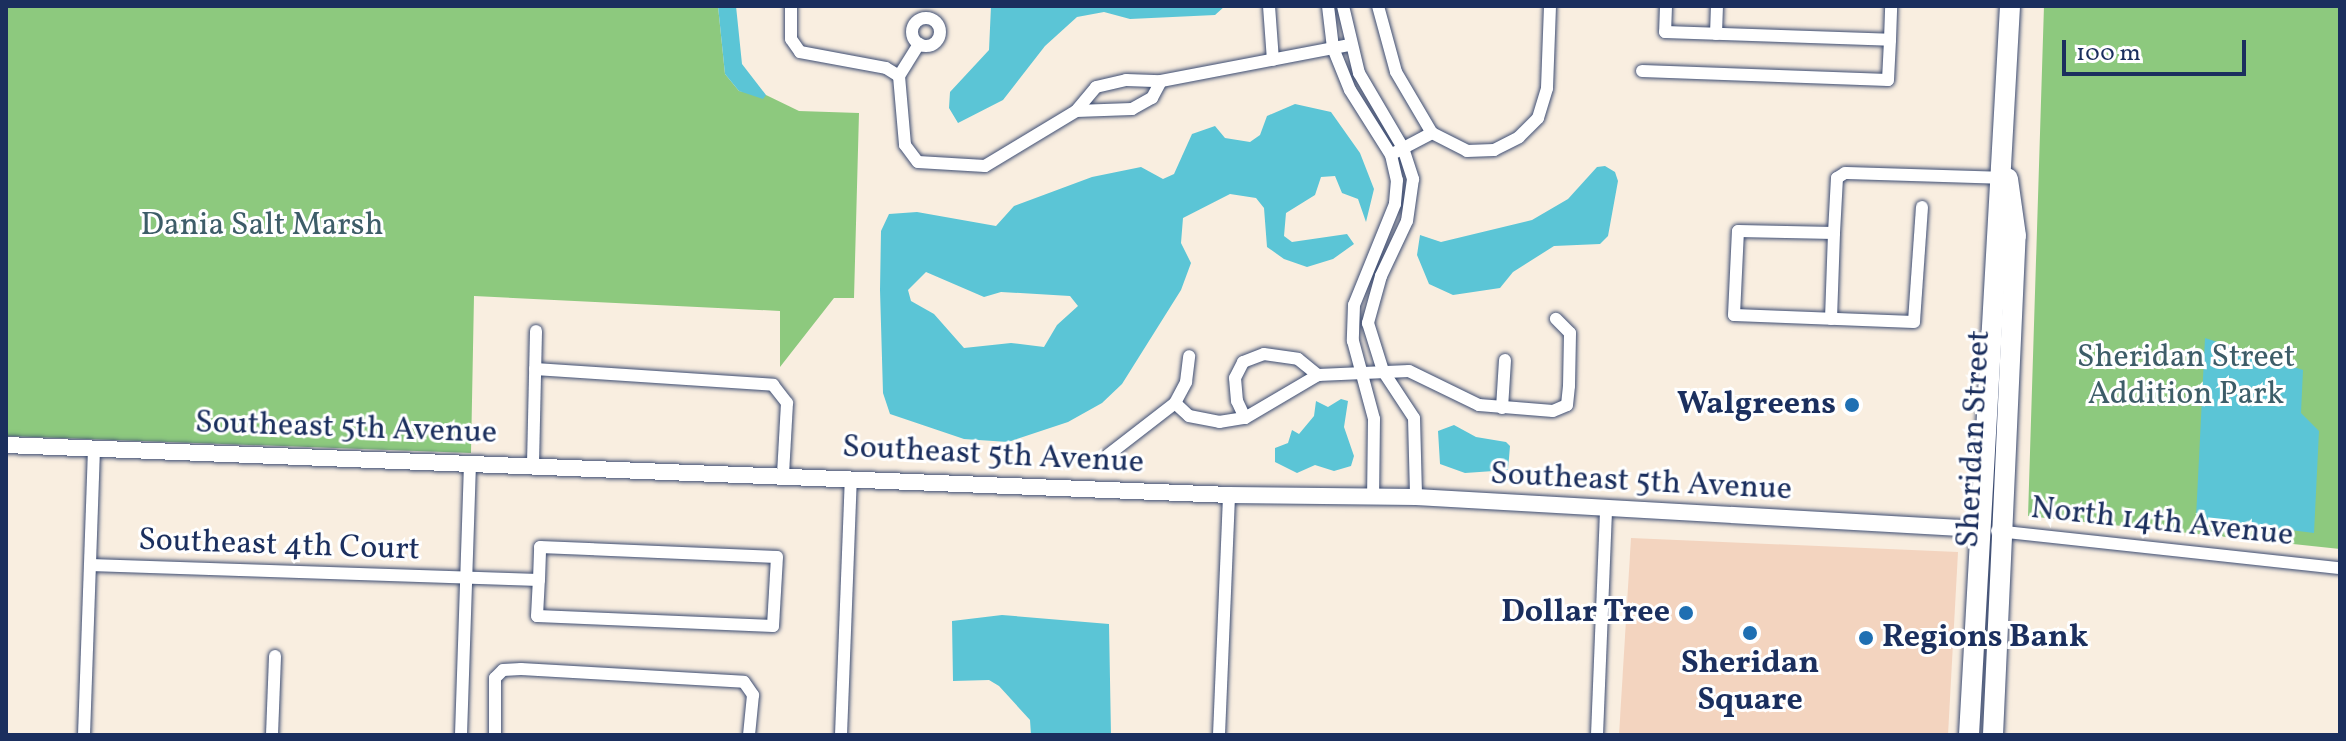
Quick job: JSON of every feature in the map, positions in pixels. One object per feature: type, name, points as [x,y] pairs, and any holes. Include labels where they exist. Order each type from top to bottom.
[{"type":"main road","name":"Sheridan Street","points":[[1969,735],[1978,529],[2004,148],[2010,6]]},
{"type":"main road","name":"Sheridan Street","points":[[1993,735],[1999,531],[2016,236],[2004,148]]},
{"type":"street","points":[[791,6],[791,39],[800,52],[886,68],[899,76]]},
{"type":"street","points":[[1269,6],[1273,60]]},
{"type":"street","points":[[1328,6],[1333,48],[1350,90],[1391,155],[1397,180],[1395,204],[1354,305],[1353,341],[1374,419],[1373,497]]},
{"type":"street","points":[[1343,6],[1349,45],[1359,73],[1403,148],[1413,179],[1413,201],[1381,276],[1368,323],[1383,371],[1414,418],[1416,497]]},
{"type":"street","points":[[1378,6],[1396,72],[1432,133],[1467,151],[1494,150],[1519,137],[1538,118],[1547,88],[1550,6]]},
{"type":"street","points":[[1666,6],[1665,32],[1890,40]]},
{"type":"street","points":[[1716,34],[1717,6]]},
{"type":"street","points":[[1642,71],[1888,80],[1891,6]]},
{"type":"street","points":[[919,44],[899,76],[905,145],[918,162],[985,166],[1076,111],[1096,87],[1126,80],[1161,81],[1349,45]]},
{"type":"street","points":[[1076,111],[1132,109],[1152,98],[1161,81]]},
{"type":"street","points":[[1391,155],[1432,133]]},
{"type":"street","points":[[1831,319],[1837,178],[1845,173],[2001,178]]},
{"type":"street","points":[[1834,233],[1738,231],[1734,315],[1914,322],[1922,207]]},
{"type":"street","points":[[1175,403],[1189,416],[1219,422],[1245,418],[1318,375],[1409,371],[1479,405],[1553,411],[1567,405],[1570,333],[1556,319]]},
{"type":"street","points":[[533,464],[536,331]]},
{"type":"street","points":[[1245,418],[1237,401],[1235,378],[1243,362],[1283,354],[1318,375]]},
{"type":"street","points":[[1108,455],[1175,403],[1186,382],[1189,356]]},
{"type":"street","points":[[1502,408],[1505,360]]},
{"type":"street","points":[[535,369],[773,385],[787,403],[783,475]]},
{"type":"street","name":"Southeast 5th Avenue","points":[[6,445],[533,464],[1229,495],[1416,497],[1606,512],[1978,529]]},
{"type":"street","points":[[84,735],[94,448]]},
{"type":"street","points":[[461,735],[470,462]]},
{"type":"street","points":[[841,735],[851,478]]},
{"type":"street","points":[[1219,735],[1229,495]]},
{"type":"street","points":[[1597,735],[1606,512]]},
{"type":"street","name":"North 14th Avenue","points":[[1978,529],[2340,568]]},
{"type":"street","points":[[540,547],[777,557],[773,626],[537,616],[539,580],[540,547]]},
{"type":"street","name":"Southeast 4th Court","points":[[90,565],[539,580]]},
{"type":"street","points":[[272,735],[275,656]]},
{"type":"street","points":[[495,735],[495,678],[503,670],[521,669],[744,682],[753,695],[749,735]]},
{"type":"shaded area","name":"Sheridan Square","points":[[1631,538],[1958,552],[1948,735],[1619,735]]},
{"type":"green space","name":"Dania Salt Marsh","points":[[6,6],[718,6],[725,74],[739,91],[766,95],[799,111],[859,113],[854,298],[834,298],[780,367],[780,311],[474,296],[471,453],[6,436]]},
{"type":"green space","name":"Sheridan Street Addition Park","points":[[2044,6],[2340,6],[2340,549],[2028,516]]},
{"type":"water","points":[[718,6],[736,6],[742,64],[766,95],[763,99],[739,91],[725,74]]},
{"type":"water","points":[[991,6],[1225,6],[1215,15],[1130,19],[1104,12],[1077,17],[1045,46],[1003,100],[958,123],[949,108],[950,92],[989,50]]},
{"type":"water","points":[[1295,104],[1331,112],[1360,153],[1374,189],[1366,222],[1358,199],[1342,193],[1335,176],[1321,177],[1315,195],[1286,213],[1284,236],[1292,242],[1347,234],[1354,244],[1333,259],[1307,267],[1284,259],[1267,247],[1264,208],[1256,198],[1230,194],[1183,218],[1181,243],[1191,263],[1181,290],[1122,384],[1102,403],[1068,422],[1008,442],[964,439],[890,414],[883,393],[880,290],[881,231],[889,214],[917,212],[996,226],[1014,206],[1092,177],[1141,167],[1163,179],[1174,174],[1192,134],[1215,126],[1225,138],[1250,142],[1260,135],[1267,116]],"holes":[[[926,272],[984,297],[1001,292],[1070,296],[1078,306],[1057,325],[1044,347],[1011,343],[964,348],[934,314],[911,301],[908,290]]]},
{"type":"water","points":[[1605,166],[1615,172],[1618,181],[1608,236],[1600,244],[1554,246],[1513,272],[1500,288],[1453,295],[1429,284],[1417,255],[1420,235],[1441,242],[1532,220],[1568,199],[1597,167]]},
{"type":"water","points":[[2205,338],[2303,370],[2301,413],[2319,431],[2314,533],[2196,518]]},
{"type":"water","points":[[1341,399],[1348,401],[1344,427],[1354,456],[1351,466],[1334,471],[1315,465],[1297,473],[1275,462],[1275,448],[1288,443],[1292,430],[1299,434],[1314,416],[1316,401],[1328,407]]},
{"type":"water","points":[[1454,425],[1476,437],[1506,442],[1510,446],[1508,470],[1465,473],[1440,464],[1438,431]]},
{"type":"water","points":[[1002,615],[1109,624],[1111,735],[1031,735],[1030,720],[999,686],[989,680],[953,681],[952,621]]},
{"type":"place","name":"Walgreens","points":[[1852,405]]},
{"type":"place","name":"Dollar Tree","points":[[1686,613]]},
{"type":"place","name":"Sheridan Square","points":[[1750,633]]},
{"type":"place","name":"Regions Bank","points":[[1866,638]]}]
